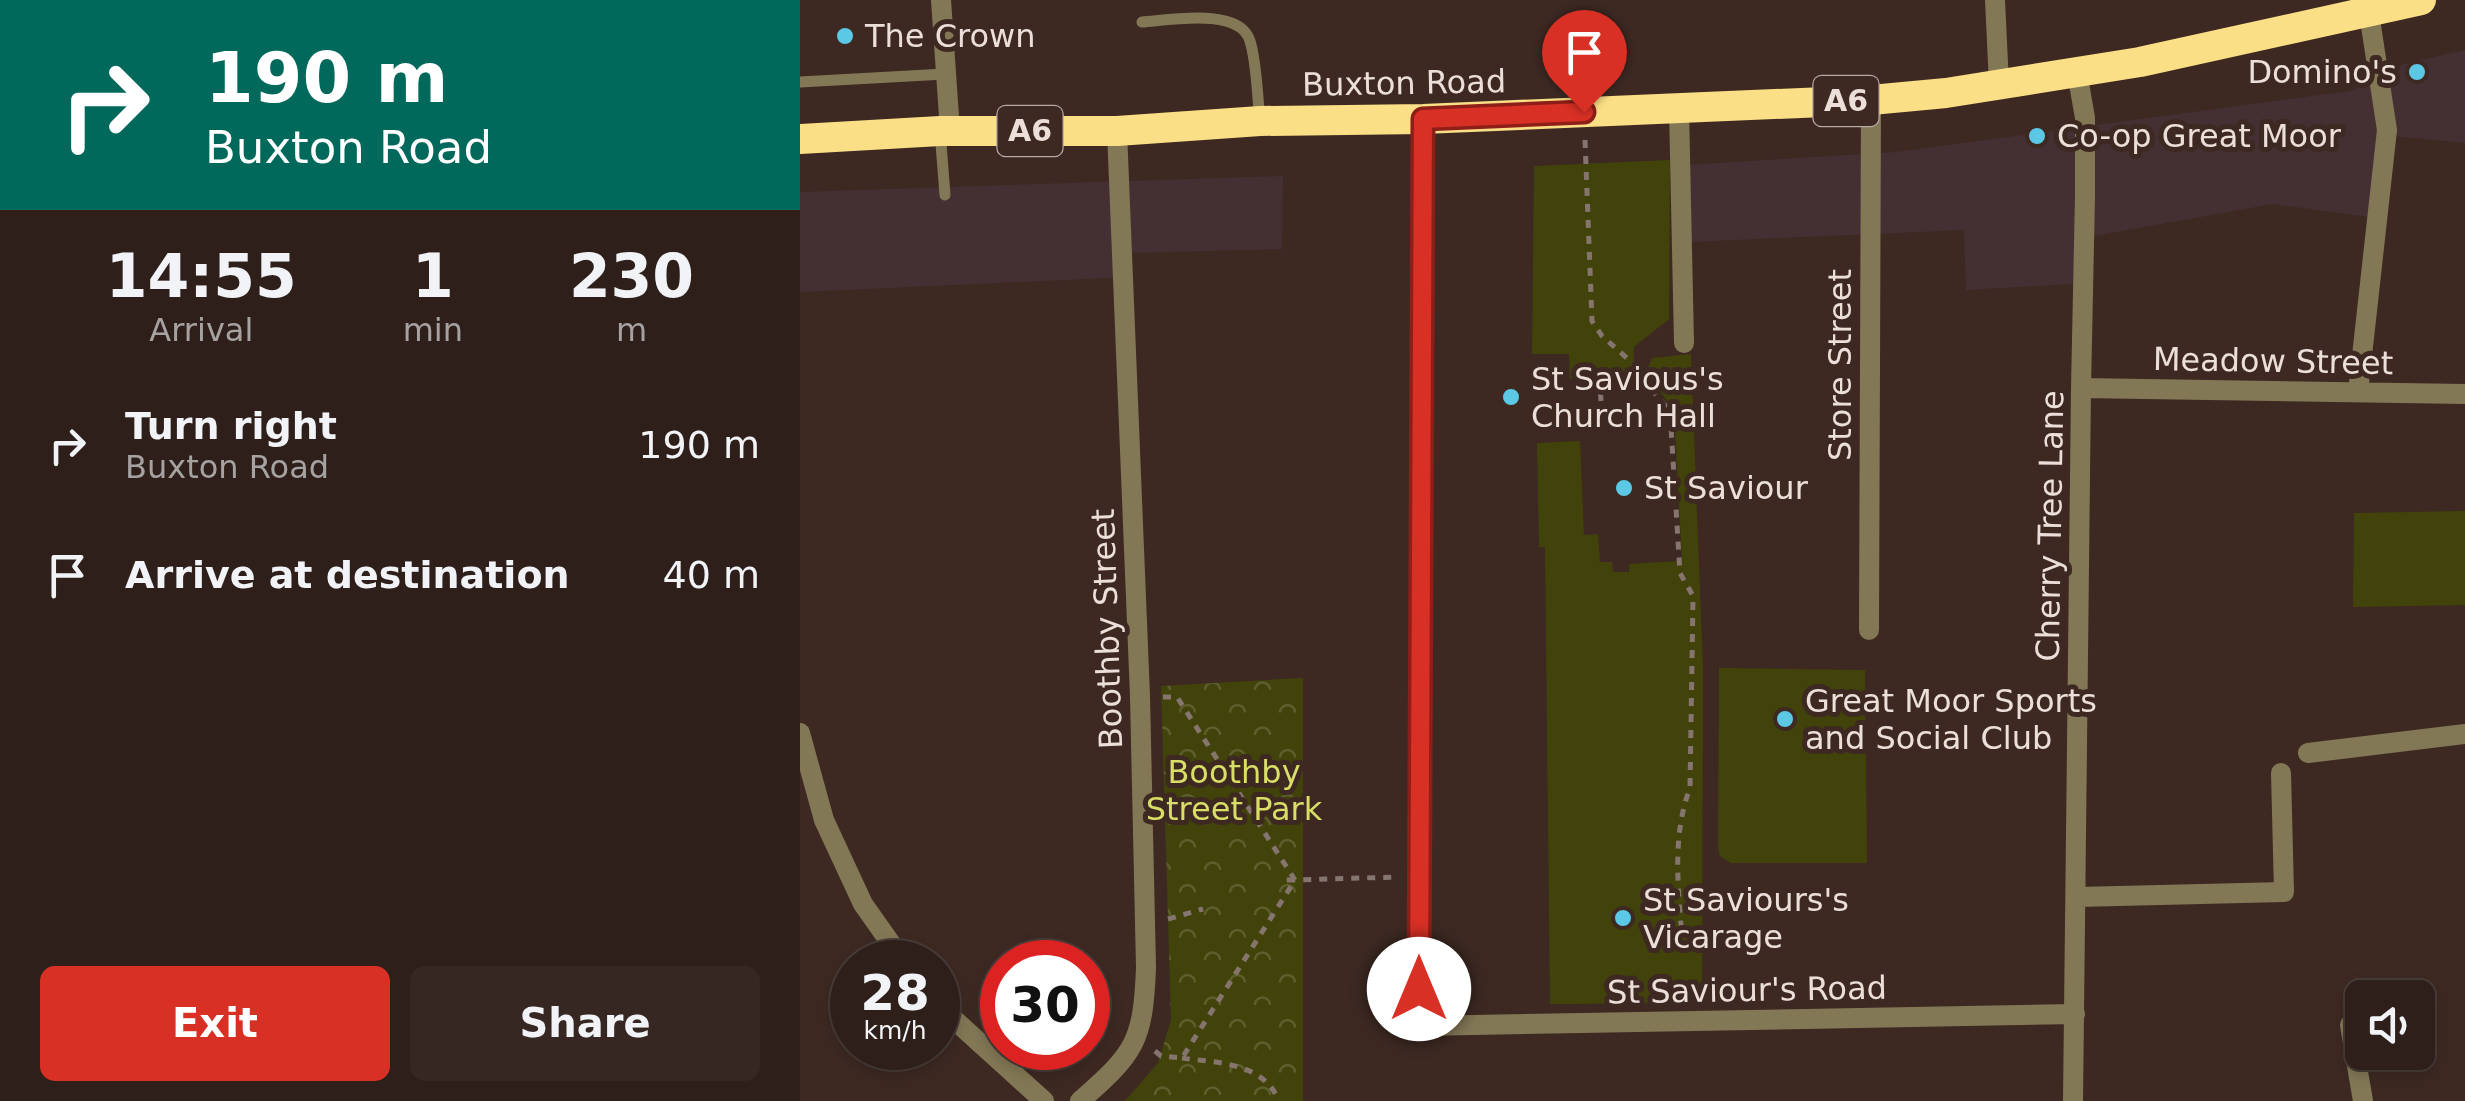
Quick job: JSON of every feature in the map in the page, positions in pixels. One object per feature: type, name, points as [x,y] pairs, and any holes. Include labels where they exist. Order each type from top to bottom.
[{"type":"highway","name":"Buxton Road","points":[[800,140],[945,131],[1116,131],[1260,121],[1423,119],[1871,100],[2155,59],[2322,17],[2369,13],[2422,0]]},
{"type":"street","points":[[941,0],[945,131]]},
{"type":"street","points":[[1995,0],[1999,84]]},
{"type":"street","points":[[2358,392],[2387,130],[2369,13]]},
{"type":"street","name":"Cherry Tree Lane","points":[[2073,1101],[2085,176],[2084,118],[2077,72]]},
{"type":"street","name":"Store Street","points":[[1869,630],[1871,100]]},
{"type":"street","points":[[1679,108],[1684,343]]},
{"type":"street","points":[[1419,876],[1423,119]]},
{"type":"street","name":"Boothby Street","points":[[1116,131],[1146,925],[1144,1005],[1138,1037]]},
{"type":"street","name":"Meadow Street","points":[[2081,388],[2465,394]]},
{"type":"street","points":[[800,733],[824,820],[862,904],[888,940]]},
{"type":"street","points":[[2308,753],[2465,734]]},
{"type":"street","points":[[2076,897],[2284,892],[2281,773]]},
{"type":"street","name":"St Saviour's Road","points":[[1419,876],[1419,1026],[2075,1014]]},
{"type":"street","points":[[960,1025],[1044,1101]]},
{"type":"street","points":[[1080,1101],[1124,1060],[1138,1037]]},
{"type":"street","points":[[2358,1070],[2363,1101]]},
{"type":"lane","points":[[1142,22],[1218,18],[1235,24],[1249,37],[1260,121]]},
{"type":"lane","points":[[800,82],[945,74]]},
{"type":"lane","points":[[945,131],[945,195]]},
{"type":"path","points":[[1584,112],[1592,321],[1602,336],[1637,367],[1644,382],[1670,411],[1680,573],[1693,596],[1690,788],[1681,812],[1678,885],[1682,937]]},
{"type":"path","points":[[1644,382],[1645,399]]},
{"type":"path","points":[[1601,401],[1600,384],[1644,382]]},
{"type":"path","points":[[1140,696],[1177,697],[1295,880]]},
{"type":"path","points":[[1282,880],[1419,876]]},
{"type":"path","points":[[1182,1058],[1295,880]]},
{"type":"path","points":[[1146,925],[1203,909]]},
{"type":"path","points":[[1138,1037],[1161,1056],[1226,1064],[1254,1072],[1267,1080],[1278,1101]]},
{"type":"shaded area","points":[[2465,50],[2465,143],[2393,136],[2384,219],[2273,204],[2088,237],[2088,283],[1966,290],[1964,230],[1688,242],[1685,165],[1896,152],[2350,91],[2401,65]]},
{"type":"shaded area","points":[[1283,176],[1282,249],[1128,253],[1129,277],[800,292],[800,192]]},
{"type":"green space","points":[[1670,160],[1669,319],[1634,347],[1633,373],[1570,379],[1569,354],[1532,354],[1534,166]]},
{"type":"green space","points":[[1691,354],[1703,669],[1702,1003],[1550,1004],[1545,547],[1539,547],[1537,443],[1580,441],[1584,535],[1598,534],[1600,562],[1612,562],[1613,572],[1629,572],[1629,564],[1682,561],[1674,410],[1646,373],[1652,358]]},
{"type":"green space","points":[[2465,511],[2465,605],[2353,607],[2354,513]]},
{"type":"green space","points":[[1719,668],[1865,670],[1867,863],[1731,863],[1720,856]]},
{"type":"green space","name":"Boothby Street Park","points":[[1303,678],[1303,1101],[1125,1101],[1158,1063],[1171,1020],[1161,686]]},
{"type":"place","name":"The Crown","points":[[845,36]]},
{"type":"place","name":"Domino's","points":[[2417,72]]},
{"type":"place","name":"Co-op Great Moor","points":[[2037,136]]},
{"type":"place","name":"St Savious's Church Hall","points":[[1511,397]]},
{"type":"place","name":"St Saviour","points":[[1624,488]]},
{"type":"place","name":"Great Moor Sports and Social Club","points":[[1785,719]]},
{"type":"place","name":"St Saviours's Vicarage","points":[[1623,918]]},
{"type":"route","points":[[1419,989],[1423,119],[1584,112]]}]
